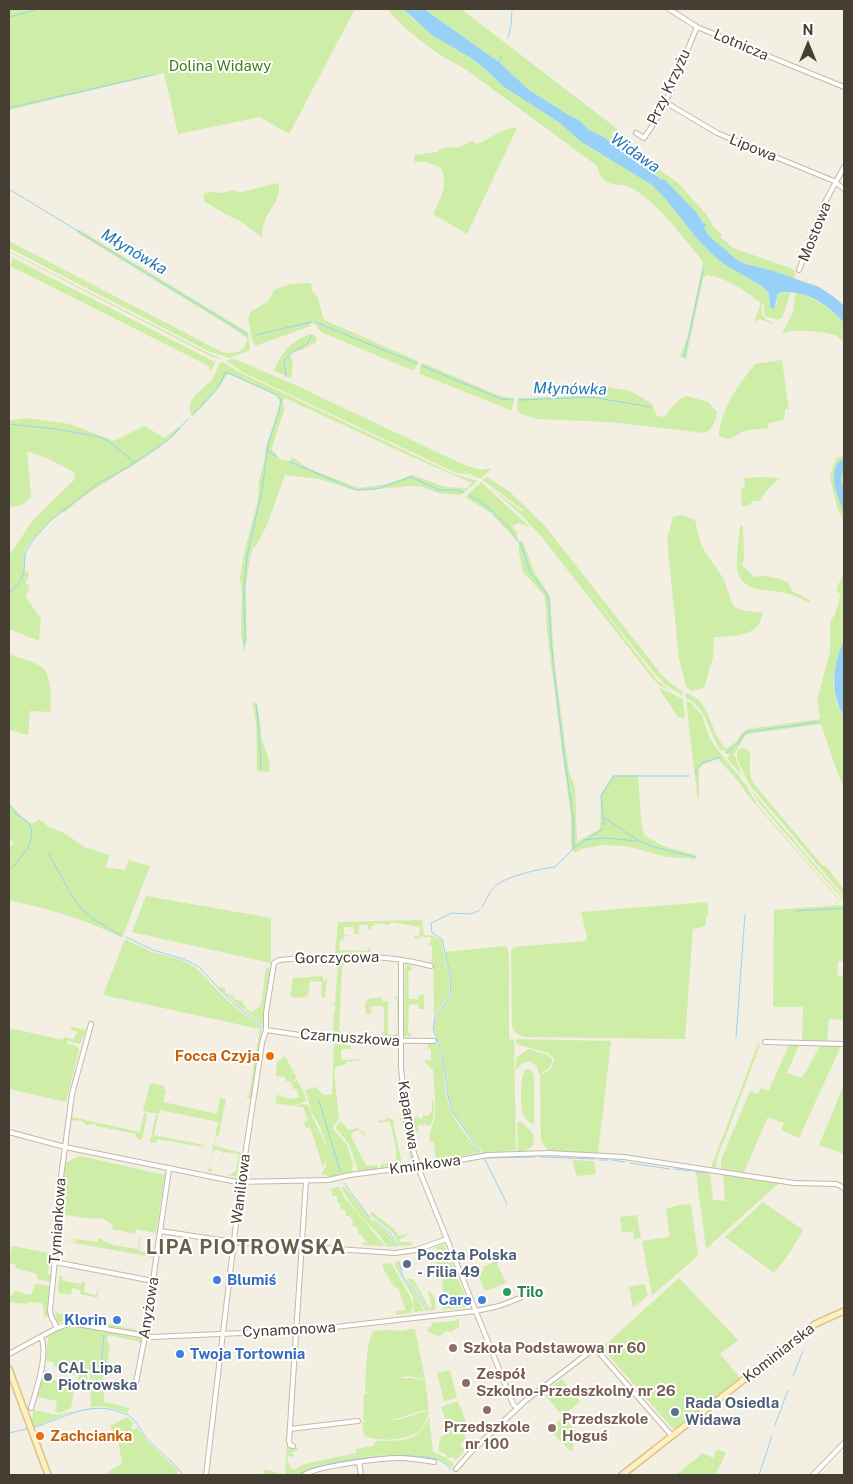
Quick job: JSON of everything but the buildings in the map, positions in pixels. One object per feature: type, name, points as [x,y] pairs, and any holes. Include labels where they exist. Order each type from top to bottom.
[{"type":"street","name":"Lotnicza","points":[[669,9],[697,27],[844,87]]},
{"type":"street","name":"Przy Krzyżu","points":[[636,133],[644,138],[665,102],[697,27]]},
{"type":"street","name":"Lipowa","points":[[665,102],[717,133],[836,183],[844,189]]},
{"type":"street","name":"Mostowa","points":[[799,270],[823,206],[844,167]]},
{"type":"street","name":"Gorczycowa","points":[[274,963],[279,960],[348,955],[372,956],[431,966]]},
{"type":"street","name":"Kaparowa","points":[[401,960],[401,1068],[405,1109],[418,1166],[513,1404],[517,1408]]},
{"type":"street","name":"Waniliowa","points":[[206,1475],[241,1182],[262,1043],[266,1030],[266,1013],[274,963]]},
{"type":"street","name":"Tymiankowa","points":[[58,1328],[50,1313],[65,1146],[72,1091],[91,1024]]},
{"type":"street","name":"Czarnuszkowa","points":[[266,1030],[333,1040],[434,1041]]},
{"type":"street","points":[[765,1042],[844,1044]]},
{"type":"street","name":"Kminkowa","points":[[9,1132],[65,1146],[241,1182],[328,1180],[488,1155],[538,1153],[624,1158],[794,1183],[836,1184],[844,1188]]},
{"type":"street","name":"Anyżowa","points":[[136,1388],[169,1168]]},
{"type":"street","points":[[293,1446],[289,1443],[306,1181]]},
{"type":"street","points":[[160,1231],[234,1242],[399,1253],[416,1250],[447,1239]]},
{"type":"street","points":[[55,1262],[153,1281]]},
{"type":"street","name":"Cynamonowa","points":[[58,1328],[74,1323],[145,1336],[297,1330],[476,1311],[499,1306],[520,1298]]},
{"type":"street","name":"Kominiarska","points":[[622,1475],[815,1324],[844,1311]]},
{"type":"street","points":[[9,1354],[58,1328]]},
{"type":"street","points":[[31,1408],[40,1373],[43,1351],[41,1337]]},
{"type":"street","points":[[456,1470],[517,1408],[595,1348],[672,1436]]},
{"type":"street","points":[[9,1369],[48,1475]]},
{"type":"street","points":[[290,1429],[358,1421]]},
{"type":"street","points":[[813,1475],[844,1443]]},
{"type":"street","points":[[304,1475],[334,1466],[399,1458],[434,1462]]},
{"type":"street","points":[[359,1462],[361,1475]]},
{"type":"green space","name":"Dolina Widawy","points":[[9,9],[355,9],[289,134],[260,117],[178,134],[164,73],[9,110]]},
{"type":"green space","points":[[387,9],[405,9],[413,19],[471,58],[504,87],[560,123],[580,141],[652,185],[713,255],[724,264],[763,287],[769,293],[770,307],[776,306],[778,293],[791,292],[782,318],[778,320],[765,316],[764,305],[762,304],[761,311],[763,316],[774,323],[759,319],[754,323],[761,303],[742,289],[721,279],[706,275],[703,279],[686,359],[680,356],[688,336],[703,263],[662,212],[632,188],[604,180],[596,165],[464,68],[422,42]]},
{"type":"green space","points":[[424,9],[461,9],[616,128],[615,130],[617,129],[619,135],[613,131],[611,135],[678,183],[707,215],[714,228],[722,234],[720,237],[733,248],[793,269],[796,273],[794,278],[758,268],[736,259],[709,236],[697,213],[655,174],[604,137],[589,130],[579,120],[529,90],[499,62]]},
{"type":"green space","points":[[512,128],[517,128],[467,234],[433,214],[443,190],[443,173],[440,167],[426,162],[415,162],[415,155],[437,152],[442,148],[460,147],[471,141],[477,144]]},
{"type":"green space","points":[[277,183],[279,185],[279,192],[264,223],[263,238],[240,221],[204,201],[204,193],[221,193],[235,190],[239,193]]},
{"type":"green space","points":[[78,229],[246,331],[248,333],[250,350],[229,358],[208,351],[9,248],[9,241],[222,352],[235,353],[245,347],[247,338],[239,332],[76,232]]},
{"type":"green space","points":[[9,251],[206,352],[223,359],[212,357]]},
{"type":"green space","points":[[13,258],[215,362],[215,364],[210,372],[209,366],[10,266]]},
{"type":"green space","points":[[311,283],[312,291],[318,298],[324,320],[418,361],[414,371],[323,333],[315,323],[255,346],[248,319],[251,312],[268,301],[274,290],[290,284]]},
{"type":"green space","points":[[796,292],[822,304],[844,323],[844,343],[835,335],[825,333],[796,331],[782,334],[793,312]]},
{"type":"green space","points":[[311,334],[316,336],[316,342],[302,350],[292,352],[290,355],[293,362],[291,378],[274,371],[283,353],[288,348],[298,340]]},
{"type":"green space","points":[[235,359],[293,384],[460,463],[480,470],[492,468],[480,479],[464,471],[470,475],[454,472],[242,372],[227,361]]},
{"type":"green space","points":[[782,360],[789,410],[785,409],[784,420],[769,423],[768,428],[742,432],[732,438],[719,436],[723,416],[731,398],[755,364]]},
{"type":"green space","points":[[223,362],[241,373],[454,474],[478,481],[461,495],[438,493],[423,487],[411,486],[358,491],[319,479],[285,475],[267,525],[252,550],[250,558],[246,586],[247,639],[244,652],[241,634],[242,591],[240,579],[245,549],[258,500],[259,480],[266,447],[280,403],[277,396],[229,374],[205,404],[193,416],[191,415],[190,404],[192,400],[212,380],[219,363]],"holes":[[[287,399],[472,483],[467,488],[445,487],[412,475],[388,484],[359,488],[315,471],[293,457],[291,457],[291,461],[278,459],[272,448],[284,410],[283,400]]]},
{"type":"green space","points":[[423,363],[500,396],[514,398],[512,409],[510,410],[420,374],[420,367]]},
{"type":"green space","points":[[593,382],[630,391],[638,395],[651,403],[657,416],[665,417],[680,399],[686,396],[708,402],[717,412],[715,422],[705,433],[609,422],[538,419],[520,414],[517,409],[518,398],[583,396]]},
{"type":"green space","points":[[26,418],[70,424],[114,441],[144,426],[165,438],[178,427],[181,429],[139,462],[93,490],[65,512],[60,512],[31,541],[25,551],[24,570],[29,573],[26,584],[30,585],[26,597],[41,619],[39,641],[9,629],[9,556],[33,520],[75,479],[74,472],[49,459],[27,451],[31,496],[22,505],[9,506],[9,421]]},
{"type":"green space","points":[[844,455],[844,522],[837,507],[830,475],[836,459]]},
{"type":"green space","points":[[487,477],[510,492],[545,526],[662,675],[682,691],[683,696],[667,686],[655,674],[578,578],[657,680],[673,693],[653,679],[541,536],[490,487],[521,511],[524,511],[483,480]]},
{"type":"green space","points":[[744,478],[780,478],[766,491],[760,501],[753,501],[748,506],[742,506],[741,489],[745,487]]},
{"type":"green space","points":[[481,482],[530,527],[519,523],[512,526],[517,532],[517,541],[491,513],[465,497]]},
{"type":"green space","points":[[683,515],[695,520],[701,545],[723,578],[733,605],[740,610],[763,613],[758,625],[750,632],[714,637],[713,657],[704,688],[691,691],[686,686],[679,659],[667,539],[673,517]]},
{"type":"green space","points":[[740,526],[743,526],[744,558],[742,565],[755,577],[765,576],[781,579],[788,583],[792,591],[811,601],[810,603],[788,594],[762,590],[744,583],[740,578],[737,568]]},
{"type":"green space","points":[[522,540],[535,573],[550,596],[555,669],[569,772],[575,787],[577,842],[600,829],[601,794],[613,775],[638,775],[644,835],[663,846],[696,855],[695,859],[667,857],[626,846],[603,845],[581,849],[575,853],[571,847],[571,818],[547,632],[546,606],[544,595],[523,572],[519,552],[519,543]]},
{"type":"green space","points":[[844,572],[844,640],[836,664],[833,682],[837,704],[844,716],[844,788],[821,724],[748,734],[734,754],[742,776],[727,758],[730,754],[726,754],[724,749],[721,751],[703,714],[693,702],[686,698],[685,693],[702,704],[718,738],[726,749],[736,742],[747,729],[820,719],[817,700],[830,652],[830,622],[835,614],[841,595],[836,590]]},
{"type":"green space","points":[[9,654],[43,668],[48,676],[51,696],[50,712],[30,711],[28,735],[9,730]]},
{"type":"green space","points":[[658,687],[683,699],[685,718],[678,717]]},
{"type":"green space","points":[[686,701],[691,703],[702,715],[709,737],[746,785],[757,804],[839,899],[838,903],[833,904],[838,902],[838,899],[718,759],[702,765],[699,769],[698,801]]},
{"type":"green space","points":[[254,702],[258,708],[262,740],[269,760],[270,772],[257,771]]},
{"type":"green space","points":[[741,748],[747,749],[750,753],[750,773],[754,784],[823,866],[826,866],[844,890],[844,896],[749,784],[737,759],[737,752]]},
{"type":"green space","points":[[751,790],[844,899],[844,901],[759,803]]},
{"type":"green space","points":[[9,803],[24,819],[32,824],[39,819],[49,827],[66,834],[84,847],[110,855],[105,867],[125,870],[129,860],[150,866],[122,938],[95,925],[67,915],[9,900],[9,848],[13,843],[9,836]]},
{"type":"green space","points":[[146,896],[271,918],[271,963],[132,932]]},
{"type":"green space","points":[[707,902],[709,915],[706,915],[706,925],[693,929],[685,1039],[525,1037],[515,1031],[512,1025],[511,951],[514,947],[586,941],[587,937],[581,912]]},
{"type":"green space","points":[[844,906],[844,961],[838,961],[837,976],[844,977],[844,1020],[829,1019],[827,1042],[802,1042],[803,1007],[773,1007],[774,910]]},
{"type":"green space","points":[[422,920],[424,935],[433,936],[433,964],[428,961],[431,962],[432,959],[429,958],[432,958],[432,946],[429,946],[431,937],[426,937],[425,939],[425,937],[421,936],[420,939],[414,938],[414,936],[419,937],[420,927],[391,922],[390,925],[375,923],[374,926],[371,926],[371,930],[368,930],[368,925],[359,925],[359,934],[354,934],[354,927],[344,927],[344,935],[352,935],[344,936],[343,940],[340,940],[339,950],[368,951],[368,948],[371,949],[370,952],[335,953],[338,922]]},
{"type":"green space","points":[[433,936],[441,940],[450,979],[449,996],[434,1016]]},
{"type":"green space","points":[[125,939],[152,952],[179,959],[195,967],[228,1001],[262,1028],[251,1099],[246,1097],[249,1095],[260,1029],[103,995]]},
{"type":"green space","points":[[506,946],[509,954],[509,1039],[514,1040],[516,1150],[483,1153],[454,1115],[449,1098],[443,1052],[434,1029],[436,1017],[451,997],[451,975],[445,952]]},
{"type":"green space","points":[[346,959],[342,970],[339,1031],[341,1031],[341,1036],[330,1035],[333,1034],[334,1013],[332,1012],[335,1012],[336,1006],[332,1005],[335,1004],[338,961],[335,960]]},
{"type":"green space","points":[[405,965],[412,966],[408,972],[409,999],[418,999],[419,995],[424,994],[424,1009],[419,1009],[418,1004],[409,1005],[408,1033],[411,1033],[411,1037],[404,1036]]},
{"type":"green space","points":[[266,967],[270,969],[263,1013],[263,1026],[216,986],[225,988],[225,993],[234,996],[233,999],[242,1001],[247,1010],[251,1012],[261,1006]]},
{"type":"green space","points":[[323,976],[324,983],[327,977],[325,998],[321,996],[322,982],[310,981],[308,996],[290,997],[293,978]]},
{"type":"green space","points":[[381,997],[382,1001],[388,1001],[388,1034],[394,1035],[397,1033],[397,998],[394,998],[398,997],[397,1036],[381,1037],[382,1032],[384,1032],[384,1007],[371,1006],[371,1014],[366,1014],[365,1005],[368,999]]},
{"type":"green space","points":[[71,1027],[86,1030],[80,1044],[67,1041],[67,1044],[77,1046],[79,1050],[66,1102],[9,1089],[9,1028],[63,1040],[64,1037],[74,1039],[77,1032],[71,1029]]},
{"type":"green space","points":[[516,1039],[611,1041],[598,1153],[550,1151],[545,1147],[541,1141],[540,1076],[551,1069],[554,1059],[548,1053],[519,1045],[516,1043]]},
{"type":"green space","points":[[334,1044],[351,1045],[351,1049],[341,1049],[341,1060],[366,1059],[346,1062],[345,1065],[338,1066],[334,1070],[339,1119],[333,1129],[347,1145],[354,1167],[352,1167],[352,1170],[355,1171],[328,1177],[325,1174],[322,1175],[323,1169],[326,1167],[325,1141],[312,1113],[305,1090],[315,1087],[324,1095],[332,1095]]},
{"type":"green space","points":[[428,1044],[438,1044],[452,1113],[480,1153],[436,1160],[434,1143],[433,1141],[430,1142],[430,1130],[435,1115],[433,1070],[423,1060],[431,1060],[431,1049],[428,1049]]},
{"type":"green space","points":[[758,1044],[760,1045],[719,1154],[716,1169],[711,1167]]},
{"type":"green space","points":[[789,1045],[799,1045],[787,1073],[802,1078],[820,1046],[841,1046],[799,1138],[781,1130],[784,1123],[768,1117],[744,1172],[721,1169],[721,1160],[750,1091],[758,1094],[761,1088],[769,1090]]},
{"type":"green space","points":[[528,1049],[548,1055],[552,1059],[550,1067],[539,1075],[537,1066],[529,1061],[522,1063],[516,1070],[516,1058]]},
{"type":"green space","points":[[285,1056],[297,1078],[291,1082],[286,1081],[285,1077],[276,1076],[277,1062]]},
{"type":"green space","points":[[526,1069],[531,1070],[534,1075],[534,1125],[527,1120],[522,1109],[522,1083]]},
{"type":"green space","points":[[297,1080],[306,1101],[297,1106],[272,1103],[276,1102],[277,1097],[274,1096],[281,1095],[281,1097],[294,1099],[299,1097],[296,1088],[292,1090],[293,1084],[290,1083]]},
{"type":"green space","points":[[150,1083],[164,1086],[164,1090],[166,1090],[163,1102],[217,1114],[220,1098],[226,1099],[217,1144],[218,1136],[216,1135],[214,1146],[242,1153],[239,1177],[227,1175],[236,1171],[239,1154],[224,1152],[222,1159],[218,1158],[222,1158],[223,1152],[217,1149],[216,1151],[213,1150],[209,1168],[212,1169],[212,1172],[208,1171],[218,1122],[160,1110],[159,1114],[155,1113],[155,1109],[154,1113],[143,1111]]},
{"type":"green space","points":[[844,1088],[844,1154],[819,1145]]},
{"type":"green space","points":[[432,1097],[434,1117],[431,1124],[428,1127],[427,1124],[418,1126],[418,1132],[414,1133],[411,1118],[417,1117],[417,1114],[420,1119],[423,1118],[423,1113],[424,1116],[430,1115],[429,1113],[432,1112]]},
{"type":"green space","points":[[304,1104],[309,1106],[325,1144],[326,1159],[323,1167],[310,1127],[306,1128],[304,1123],[308,1120],[303,1107],[298,1107]]},
{"type":"green space","points":[[144,1113],[147,1114],[142,1140],[138,1140],[135,1137],[136,1134],[96,1126],[93,1123],[92,1126],[89,1124],[87,1126],[82,1121],[71,1120],[72,1117],[140,1132]]},
{"type":"green space","points":[[156,1114],[158,1115],[154,1135],[204,1145],[203,1147],[157,1139],[156,1143],[150,1142]]},
{"type":"green space","points":[[386,1117],[396,1121],[393,1122],[402,1164],[411,1161],[402,1120],[399,1119],[403,1117],[413,1161],[412,1164],[386,1167],[384,1165],[384,1168],[381,1168],[380,1165],[382,1164],[396,1162],[396,1148],[390,1121],[379,1123],[380,1119],[381,1121],[386,1120]]},
{"type":"green space","points":[[341,1121],[348,1130],[358,1128],[365,1134],[364,1136],[359,1130],[352,1133],[351,1136],[366,1166],[377,1165],[378,1169],[358,1171],[349,1144],[336,1128]]},
{"type":"green space","points":[[520,1121],[534,1136],[533,1146],[525,1151],[518,1151],[517,1124]]},
{"type":"green space","points":[[80,1156],[165,1175],[156,1233],[136,1229],[135,1234],[112,1229],[113,1225],[102,1218],[95,1219],[65,1215],[61,1208],[65,1163]]},
{"type":"green space","points":[[573,1160],[594,1161],[596,1174],[576,1176]]},
{"type":"green space","points":[[696,1173],[710,1174],[713,1200],[725,1201],[723,1175],[779,1183],[706,1249]]},
{"type":"green space","points":[[339,1187],[345,1198],[385,1246],[363,1245],[363,1241],[366,1244],[367,1242],[362,1235],[358,1235],[358,1229],[352,1226],[353,1221],[349,1216],[346,1216],[346,1211],[340,1209],[340,1203],[337,1203],[337,1196],[332,1196],[332,1190],[329,1189]]},
{"type":"green space","points":[[341,1187],[345,1187],[370,1219],[390,1235],[396,1246],[399,1246],[393,1233],[371,1216],[371,1211],[393,1228],[399,1236],[411,1232],[399,1240],[401,1242],[411,1242],[412,1245],[387,1247],[354,1207]]},
{"type":"green space","points":[[763,1202],[803,1230],[789,1254],[774,1273],[725,1237]]},
{"type":"green space","points":[[691,1204],[698,1256],[652,1295],[642,1241],[670,1237],[666,1209]]},
{"type":"green space","points":[[637,1215],[641,1238],[634,1239],[633,1231],[622,1233],[620,1217]]},
{"type":"green space","points":[[140,1237],[139,1251],[152,1254],[152,1257],[63,1241],[75,1242],[75,1239],[97,1242],[98,1238],[113,1245],[138,1249]]},
{"type":"green space","points":[[444,1244],[468,1303],[466,1307],[440,1310],[443,1308],[443,1303],[441,1303],[444,1302],[441,1265],[435,1264],[436,1261],[442,1258],[440,1254],[442,1253],[441,1249],[437,1250],[436,1247]]},
{"type":"green space","points":[[12,1246],[50,1253],[48,1274],[51,1275],[50,1282],[37,1279],[37,1274],[15,1268],[16,1265],[10,1263],[9,1267],[9,1256]]},
{"type":"green space","points":[[497,1258],[498,1266],[506,1283],[485,1291],[478,1275],[481,1274],[480,1271],[484,1270],[483,1267],[494,1262]]},
{"type":"green space","points":[[401,1260],[398,1262],[402,1277],[414,1291],[424,1311],[427,1310],[416,1289],[407,1279],[413,1279],[429,1307],[432,1307],[428,1291],[434,1297],[435,1310],[414,1312],[413,1297],[394,1264]]},
{"type":"green space","points":[[390,1263],[411,1298],[413,1307],[411,1313],[396,1315],[396,1311],[406,1310],[401,1294],[397,1287],[395,1288],[383,1268],[383,1264]]},
{"type":"green space","points":[[59,1276],[63,1277],[62,1281],[82,1284],[83,1281],[85,1282],[84,1292],[96,1295],[99,1286],[97,1298],[80,1294],[81,1290],[72,1288],[71,1295],[58,1293]]},
{"type":"green space","points":[[679,1278],[738,1340],[720,1354],[740,1378],[676,1428],[672,1428],[604,1350],[604,1346]]},
{"type":"green space","points":[[35,1284],[50,1286],[48,1316],[44,1318],[43,1303],[9,1302],[15,1291],[31,1295]]},
{"type":"green space","points":[[645,1284],[648,1295],[633,1308],[629,1287]]},
{"type":"green space","points":[[56,1310],[58,1313],[142,1331],[138,1332],[75,1320],[66,1320],[58,1323],[55,1318]]},
{"type":"green space","points":[[459,1319],[459,1328],[456,1327],[455,1330],[450,1332],[446,1331],[439,1337],[427,1331],[428,1327],[432,1326],[431,1323],[454,1321]]},
{"type":"green space","points":[[77,1325],[141,1339],[140,1344],[137,1341],[108,1335],[107,1341],[110,1345],[107,1366],[103,1367],[104,1402],[129,1408],[128,1413],[101,1406],[91,1407],[90,1391],[74,1389],[71,1408],[60,1413],[55,1412],[57,1401],[37,1397],[45,1370],[47,1370],[46,1380],[56,1380],[60,1386],[70,1384],[71,1381],[78,1382],[78,1376],[82,1373],[64,1374],[64,1368],[67,1366],[72,1368],[72,1365],[64,1364],[60,1370],[53,1365],[54,1362],[46,1361],[48,1337],[67,1326]],"holes":[[[90,1372],[90,1382],[87,1375],[82,1373]]]},
{"type":"green space","points":[[415,1329],[425,1379],[409,1376],[398,1378],[425,1380],[429,1410],[418,1411],[389,1420],[399,1420],[429,1411],[429,1413],[419,1431],[408,1437],[384,1440],[369,1437],[364,1435],[362,1422],[366,1421],[363,1420],[364,1395],[368,1392],[365,1391],[366,1375],[368,1351],[373,1331],[404,1331]]},
{"type":"green space","points":[[450,1370],[457,1398],[444,1401],[437,1373]]},
{"type":"green space","points":[[562,1379],[580,1401],[563,1416],[543,1393]]},
{"type":"green space","points":[[458,1401],[467,1424],[458,1428],[465,1435],[466,1439],[460,1445],[465,1450],[455,1461],[454,1457],[448,1458],[444,1453],[439,1452],[441,1437],[453,1430],[450,1431],[441,1407]]},
{"type":"green space","points":[[33,1410],[57,1415],[72,1412],[34,1427],[31,1418],[33,1417]]},
{"type":"green space","points":[[429,1416],[433,1452],[445,1457],[454,1464],[451,1468],[435,1458],[413,1455],[386,1455],[317,1466],[317,1469],[301,1475],[285,1475],[287,1443],[291,1448],[298,1447],[298,1449],[290,1454],[294,1456],[290,1455],[287,1458],[290,1467],[294,1470],[304,1464],[356,1453],[356,1449],[373,1446],[376,1441],[408,1439],[420,1432]]},
{"type":"green space","points":[[563,1416],[576,1431],[574,1433],[573,1451],[570,1451],[550,1430]]},
{"type":"green space","points":[[127,1417],[134,1423],[131,1427],[134,1430],[137,1427],[148,1442],[178,1470],[177,1475],[106,1475],[122,1462],[119,1446],[110,1426]]},
{"type":"green space","points":[[717,1449],[726,1453],[715,1475],[676,1475],[703,1453],[713,1458]]},
{"type":"green space","points":[[265,1469],[285,1475],[263,1475]]},
{"type":"water","points":[[403,9],[424,9],[499,62],[529,90],[579,120],[589,130],[604,137],[662,180],[664,179],[697,213],[705,224],[706,226],[704,227],[709,236],[736,259],[746,264],[819,287],[834,297],[844,306],[844,323],[823,304],[806,295],[797,293],[778,293],[774,309],[770,307],[769,293],[763,287],[724,264],[713,255],[652,185],[580,141],[560,123],[504,87],[471,58],[432,35]]},
{"type":"water","points":[[844,458],[841,479],[844,492],[844,513],[836,492],[834,476],[838,463]]},
{"type":"water","points":[[844,640],[844,716],[836,697],[834,678],[837,659]]},
{"type":"waterway","points":[[9,17],[38,9]]},
{"type":"waterway","points":[[508,38],[512,9]]},
{"type":"waterway","points":[[499,62],[501,57]]},
{"type":"waterway","points":[[9,108],[153,75]]},
{"type":"waterway","name":"Młynówka","points":[[9,189],[248,335]]},
{"type":"waterway","points":[[684,358],[703,270]]},
{"type":"waterway","name":"Młynówka","points":[[256,335],[311,322]]},
{"type":"waterway","name":"Młynówka","points":[[315,322],[418,364]]},
{"type":"waterway","points":[[286,377],[284,360],[308,343],[311,336]]},
{"type":"waterway","name":"Młynówka","points":[[422,366],[501,399],[513,400]]},
{"type":"waterway","points":[[193,414],[217,389],[226,372],[277,395],[281,399],[279,412],[268,444],[262,490],[247,556],[244,590],[245,645]]},
{"type":"waterway","name":"Młynówka","points":[[519,400],[591,397],[651,407]]},
{"type":"waterway","points":[[9,593],[20,582],[24,572],[25,554],[33,540],[50,521],[97,484],[128,467],[168,440],[188,419]]},
{"type":"waterway","points":[[9,424],[56,429],[100,437],[111,443],[134,462]]},
{"type":"waterway","points":[[268,451],[277,457]]},
{"type":"waterway","points":[[290,462],[356,490],[376,489],[411,477],[439,490],[463,492]]},
{"type":"waterway","points":[[469,495],[485,505],[508,526],[522,547],[530,572],[547,594],[563,749],[573,815],[574,848]]},
{"type":"waterway","points":[[256,703],[261,769]]},
{"type":"waterway","points":[[726,753],[747,732],[819,722]]},
{"type":"waterway","points":[[696,776],[696,770],[702,763],[720,757]]},
{"type":"waterway","points":[[604,825],[601,796],[614,776],[690,776]]},
{"type":"waterway","points":[[9,805],[16,814],[29,823],[32,836],[23,855],[9,870]]},
{"type":"waterway","points":[[603,817],[639,841],[654,847],[695,857]]},
{"type":"waterway","points":[[482,907],[492,889],[499,883],[523,874],[555,867],[574,848],[602,829]]},
{"type":"waterway","points":[[584,840],[605,838],[637,841]]},
{"type":"waterway","points":[[49,854],[72,896],[84,911],[93,919],[122,936]]},
{"type":"waterway","points":[[796,911],[844,908]]},
{"type":"waterway","points":[[480,910],[471,914],[452,913],[431,923],[432,933],[442,939],[451,979],[450,997],[435,1017],[433,1029],[442,1052],[452,1111],[480,1152]]},
{"type":"waterway","points":[[736,1038],[745,914]]},
{"type":"waterway","points":[[126,937],[153,950],[183,959],[198,966],[229,999],[262,1027]]},
{"type":"waterway","points":[[319,1101],[340,1171]]},
{"type":"waterway","points":[[507,1204],[484,1158],[535,1157]]},
{"type":"waterway","points":[[540,1157],[595,1159]]},
{"type":"waterway","points":[[599,1160],[608,1160]]},
{"type":"waterway","points":[[612,1160],[625,1162]]},
{"type":"waterway","points":[[630,1163],[670,1169]]},
{"type":"waterway","points":[[674,1169],[692,1171]]},
{"type":"waterway","points":[[695,1172],[709,1173]]},
{"type":"waterway","points":[[344,1183],[370,1218]]},
{"type":"waterway","points":[[374,1221],[391,1234],[397,1246]]},
{"type":"waterway","points":[[399,1262],[403,1277],[414,1289],[426,1310]]},
{"type":"waterway","points":[[101,1365],[104,1335]]},
{"type":"waterway","points":[[793,1376],[803,1351]]},
{"type":"waterway","points":[[775,1425],[788,1390]]},
{"type":"waterway","points":[[35,1427],[83,1410],[103,1408],[113,1410],[128,1415],[150,1442],[183,1475]]},
{"type":"waterway","points":[[9,1433],[26,1429]]},
{"type":"waterway","points":[[759,1475],[772,1436]]},
{"type":"waterway","points":[[298,1475],[326,1464],[388,1456],[426,1457],[439,1460],[451,1470]]},
{"type":"place","name":"Focca Czyja","points":[[270,1056]]},
{"type":"place","name":"Poczta Polska - Filia 49","points":[[407,1264]]},
{"type":"place","name":"Blumiś","points":[[217,1280]]},
{"type":"place","name":"Tilo","points":[[507,1292]]},
{"type":"place","name":"Care","points":[[482,1300]]},
{"type":"place","name":"Klorin","points":[[117,1320]]},
{"type":"place","name":"Szkoła Podstawowa nr 60","points":[[453,1348]]},
{"type":"place","name":"Twoja Tortownia","points":[[180,1354]]},
{"type":"place","name":"CAL Lipa Piotrowska","points":[[48,1377]]},
{"type":"place","name":"Zespół Szkolno-Przedszkolny nr 26","points":[[466,1383]]},
{"type":"place","name":"Przedszkole nr 100","points":[[487,1410]]},
{"type":"place","name":"Rada Osiedla Widawa","points":[[675,1412]]},
{"type":"place","name":"Przedszkole Hoguś","points":[[552,1428]]},
{"type":"place","name":"Zachcianka","points":[[40,1436]]},
{"type":"district","name":"LIPA PIOTROWSKA","points":[[246,1248]]},
{"type":"water label","name":"Widawa","points":[[635,153]]}]
